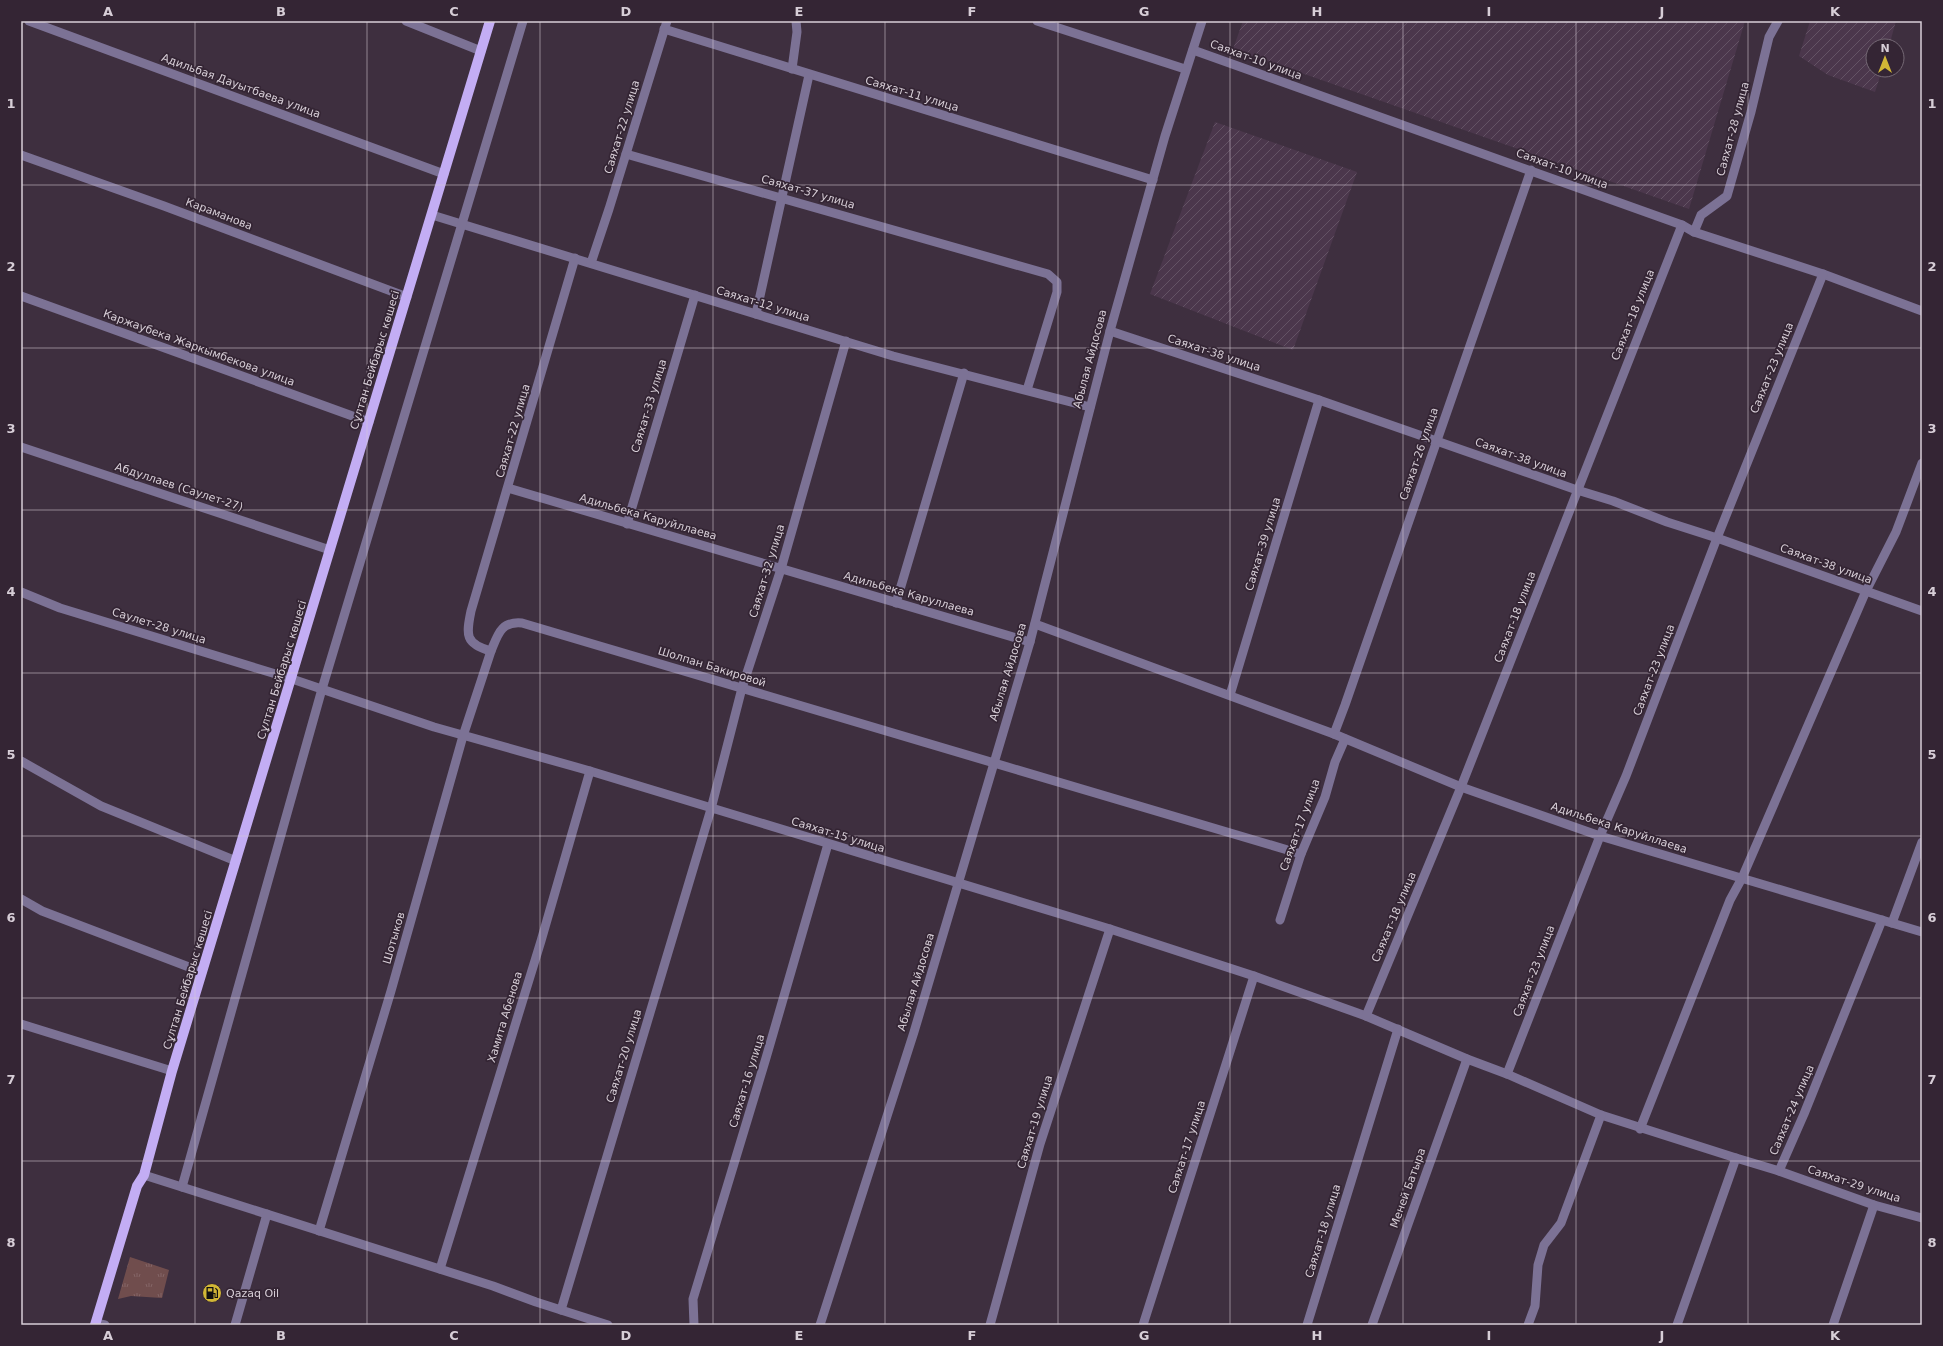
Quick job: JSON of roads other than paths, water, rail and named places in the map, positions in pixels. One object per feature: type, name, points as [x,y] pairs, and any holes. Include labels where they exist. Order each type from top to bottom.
[{"type":"main road","name":"Сұлтан Бейбарыс көшесі","points":[[99,1324],[138,1186],[144,1175],[172,1071],[292,679],[490,21]]},
{"type":"street","name":"Адильбая Дауытбаева улица","points":[[29,21],[444,174]]},
{"type":"street","points":[[406,21],[481,51]]},
{"type":"street","points":[[182,1187],[322,689],[523,21]]},
{"type":"street","points":[[792,69],[797,32],[796,21]]},
{"type":"street","points":[[1037,21],[1186,69]]},
{"type":"street","name":"Абылая Айдосова","points":[[821,1323],[904,1062],[1030,642],[1110,331],[1153,180],[1202,21]]},
{"type":"street","name":"Саяхат-28 улица","points":[[1694,232],[1701,215],[1728,196],[1751,112],[1769,37],[1778,21]]},
{"type":"street","name":"Саяхат-11 улица","points":[[666,25],[792,69],[1153,180]]},
{"type":"street","name":"Саяхат-22 улица","points":[[591,263],[666,25]]},
{"type":"street","name":"Саяхат-10 улица","points":[[1193,50],[1531,170],[1682,225],[1694,232],[1823,274],[1922,310]]},
{"type":"street","points":[[756,314],[809,74]]},
{"type":"street","name":"Саяхат-37 улица","points":[[626,154],[983,254],[1048,274],[1058,282],[1057,292],[1027,390]]},
{"type":"street","name":"Караманова","points":[[21,155],[171,209],[407,298]]},
{"type":"street","name":"Саяхат-26 улица","points":[[1334,734],[1531,170]]},
{"type":"street","name":"Саяхат-12 улица","points":[[432,215],[893,356],[964,373],[1090,407]]},
{"type":"street","name":"Саяхат-18 улица","points":[[1366,1016],[1461,787],[1682,225]]},
{"type":"street","name":"Саяхат-22 улица","points":[[491,651],[478,648],[469,640],[467,630],[471,611],[575,258]]},
{"type":"street","name":"Саяхат-23 улица","points":[[1507,1074],[1600,836],[1626,776],[1717,538],[1823,274]]},
{"type":"street","name":"Каржаубека Жаркымбекова улица","points":[[21,296],[369,422]]},
{"type":"street","name":"Саяхат-33 улица","points":[[627,524],[695,296]]},
{"type":"street","name":"Саяхат-38 улица","points":[[1110,331],[1319,400],[1577,490],[1613,501],[1667,522],[1717,538],[1922,611]]},
{"type":"street","name":"Саяхат-32 улица","points":[[711,809],[742,688],[780,569],[846,342]]},
{"type":"street","points":[[896,603],[964,373]]},
{"type":"street","name":"Саяхат-39 улица","points":[[1230,694],[1319,400]]},
{"type":"street","name":"Абдуллаев (Саулет-27)","points":[[21,447],[330,550]]},
{"type":"street","points":[[1640,1129],[1730,900],[1742,878],[1866,591],[1896,532],[1922,463]]},
{"type":"street","name":"Адильбека Каруйллаева","points":[[508,488],[780,569]]},
{"type":"street","name":"Адильбека Каруллаева","points":[[780,569],[1030,642]]},
{"type":"street","name":"Саулет-28 улица","points":[[21,592],[60,608],[292,679],[463,736]]},
{"type":"street","name":"Шолпан Бакировой","points":[[491,651],[499,631],[505,625],[513,622],[522,623],[1301,854]]},
{"type":"street","points":[[1035,624],[1230,694],[1345,739]]},
{"type":"street","name":"Шотыков","points":[[319,1231],[391,991],[463,736],[491,651]]},
{"type":"street","name":"Саяхат-15 улица","points":[[463,736],[590,771],[1110,929],[1254,976],[1366,1016]]},
{"type":"street","name":"Адильбека Каруйллаева","points":[[1345,739],[1461,787],[1600,836],[1892,923]]},
{"type":"street","name":"Саяхат-17 улица","points":[[1280,920],[1301,854],[1325,796],[1335,762],[1345,739]]},
{"type":"street","points":[[21,761],[102,806],[236,861]]},
{"type":"street","name":"Хамита Абенова","points":[[440,1269],[541,942],[590,771]]},
{"type":"street","name":"Саяхат-20 улица","points":[[561,1310],[711,809]]},
{"type":"street","points":[[1922,842],[1892,923],[1922,932]]},
{"type":"street","name":"Саяхат-16 улица","points":[[694,1325],[693,1299],[766,1058],[828,844]]},
{"type":"street","points":[[21,899],[42,911],[202,972]]},
{"type":"street","name":"Саяхат-24 улица","points":[[1366,1016],[1467,1059],[1507,1074],[1601,1115],[1640,1129],[1779,1171],[1804,1114],[1882,920]]},
{"type":"street","name":"Саяхат-19 улица","points":[[990,1325],[1040,1144],[1110,929]]},
{"type":"street","name":"Саяхат-17 улица","points":[[1144,1325],[1254,976]]},
{"type":"street","points":[[21,1024],[172,1071]]},
{"type":"street","name":"Саяхат-18 улица","points":[[1307,1325],[1398,1029]]},
{"type":"street","name":"Меней Батыра","points":[[1372,1325],[1467,1059]]},
{"type":"street","points":[[1528,1325],[1534,1306],[1538,1265],[1544,1245],[1561,1223],[1601,1115]]},
{"type":"street","points":[[1677,1325],[1736,1158]]},
{"type":"street","name":"Саяхат-29 улица","points":[[1779,1171],[1874,1205],[1922,1218]]},
{"type":"street","points":[[144,1175],[440,1269],[608,1325]]},
{"type":"street","points":[[1833,1325],[1874,1205]]},
{"type":"street","points":[[235,1325],[267,1214]]},
{"type":"street","points":[[821,1323],[830,1325]]},
{"type":"place","name":"Qazaq Oil","points":[[212,1293]]}]
